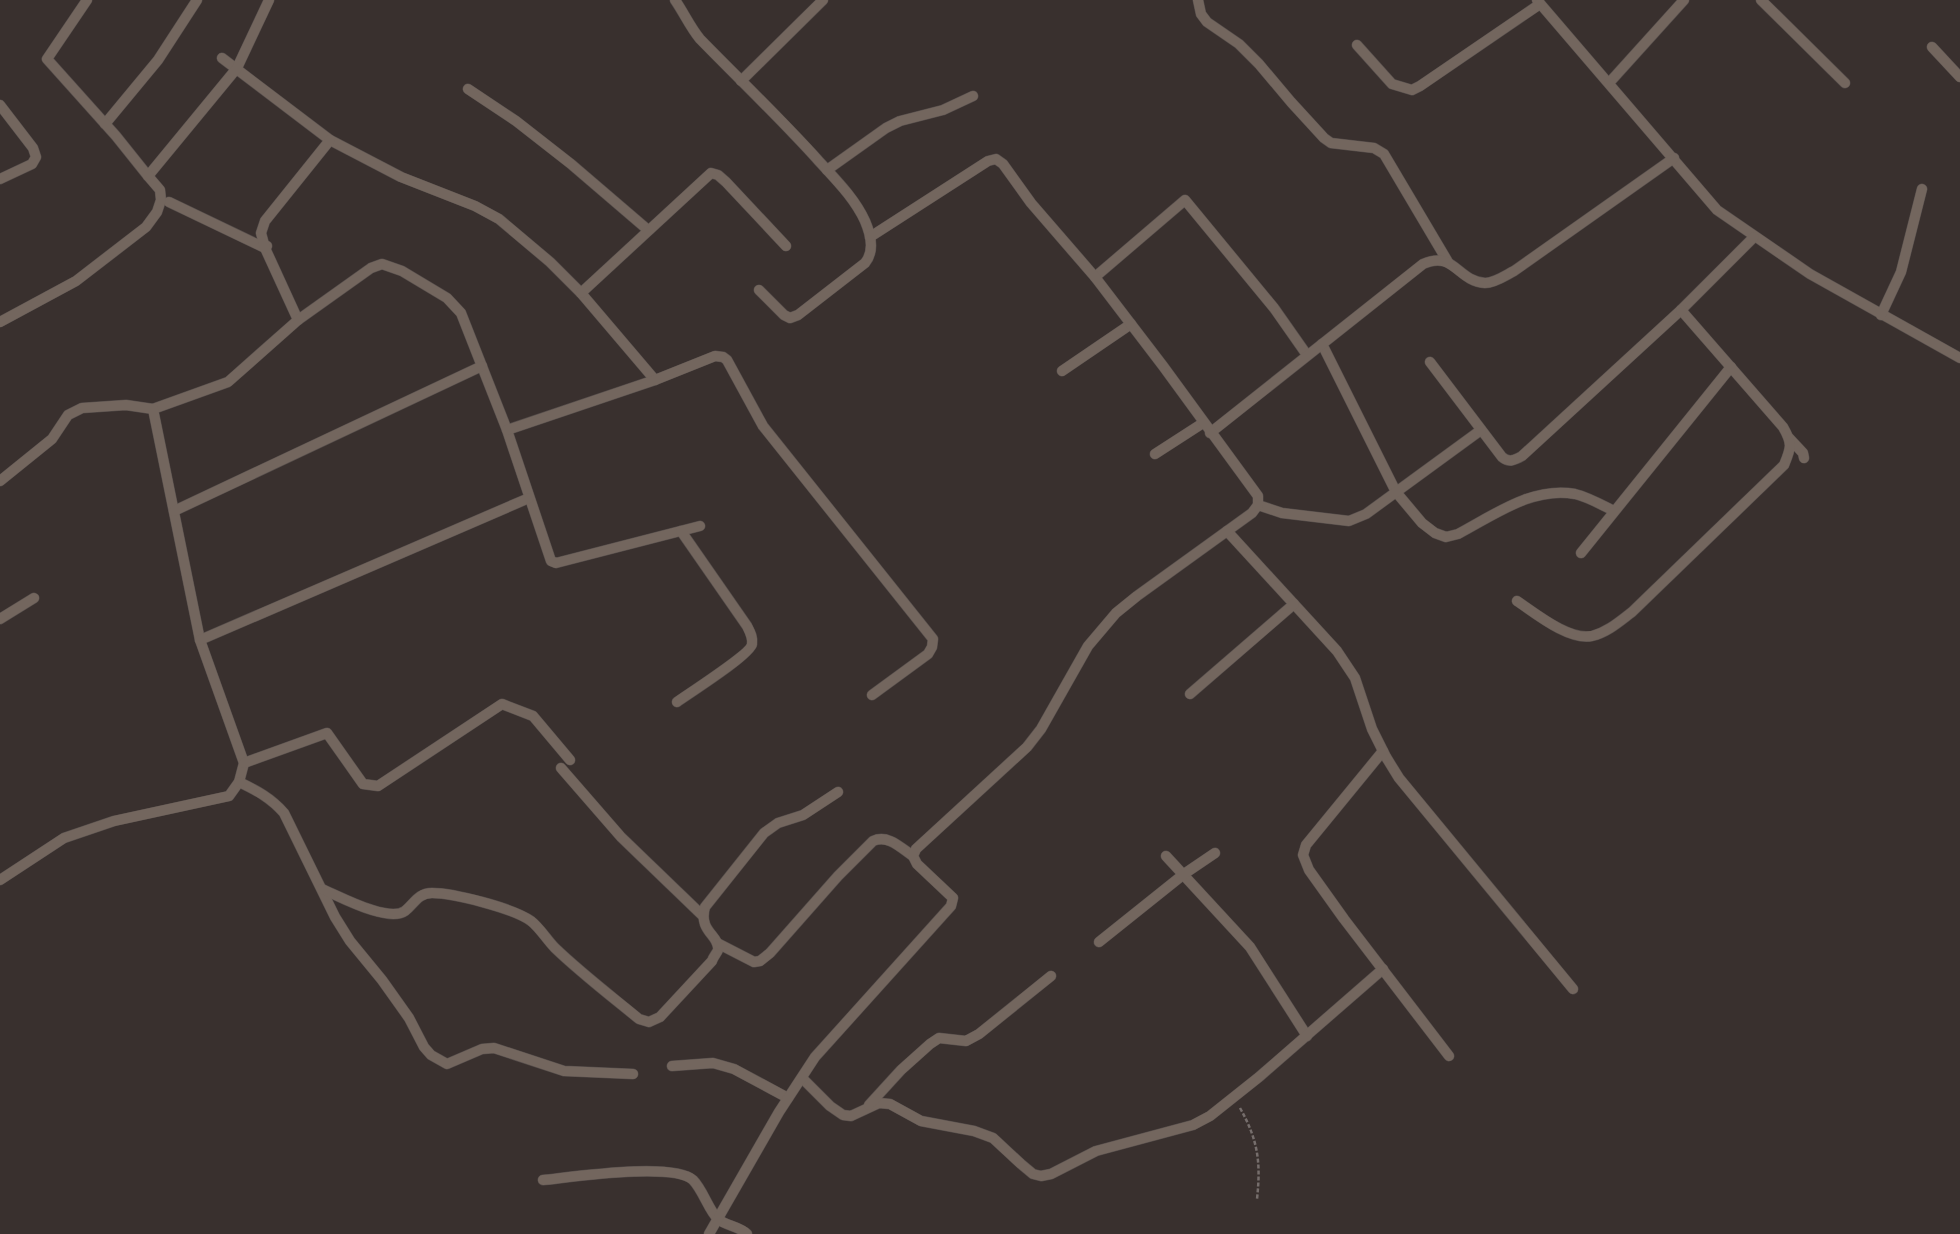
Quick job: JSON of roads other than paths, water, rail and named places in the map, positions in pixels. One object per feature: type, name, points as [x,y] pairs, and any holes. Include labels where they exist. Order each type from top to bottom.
[{"type":"street","points":[[0,322],[76,281],[146,227],[157,212],[161,200],[160,190],[105,124],[47,59],[87,0]]},
{"type":"street","points":[[105,124],[158,60],[197,0]]},
{"type":"street","points":[[148,176],[237,68],[269,0]]},
{"type":"street","points":[[675,0],[683,10],[691,29],[784,123],[853,200],[865,221],[870,237],[872,252],[864,263],[798,315],[790,318],[784,315],[759,290]]},
{"type":"street","points":[[741,81],[823,0]]},
{"type":"street","points":[[1198,0],[1201,14],[1207,22],[1239,44],[1259,64],[1324,138],[1331,143],[1374,148],[1384,154],[1448,262]]},
{"type":"street","points":[[1609,83],[1684,0]]},
{"type":"street","points":[[1761,0],[1845,83]]},
{"type":"street","points":[[1357,45],[1392,84],[1412,90],[1420,86],[1538,2],[1674,158],[1717,210],[1754,237],[1810,274],[1960,358]]},
{"type":"street","points":[[1932,47],[1960,77]]},
{"type":"street","points":[[222,58],[330,140],[401,177],[475,206],[499,219],[550,262],[581,293],[655,380]]},
{"type":"street","points":[[468,89],[516,121],[571,164],[648,230]]},
{"type":"street","points":[[827,170],[869,139],[900,121],[943,110],[973,96]]},
{"type":"street","points":[[0,105],[33,148],[36,158],[32,164],[0,179]]},
{"type":"street","points":[[298,320],[261,233],[266,221],[330,140]]},
{"type":"street","points":[[1210,433],[1422,264],[1435,259],[1448,262],[1470,278],[1479,281],[1491,282],[1514,271],[1674,158]]},
{"type":"street","points":[[870,237],[988,161],[996,159],[1003,164],[1031,203],[1095,276],[1258,496],[1258,505],[1252,513],[1116,613],[1088,646],[1041,729],[1027,747],[925,839],[916,849],[913,856]]},
{"type":"street","points":[[581,293],[707,176],[714,173],[726,182],[786,246]]},
{"type":"street","points":[[1882,315],[1901,272],[1922,189]]},
{"type":"street","points":[[1095,276],[1185,200],[1274,308],[1307,355]]},
{"type":"street","points":[[169,202],[266,247]]},
{"type":"street","points":[[1430,362],[1505,460],[1514,460],[1522,456],[1681,310],[1754,237]]},
{"type":"street","points":[[0,481],[52,439],[68,415],[82,408],[126,405],[149,408],[228,382],[298,320],[370,268],[382,264],[402,271],[447,298],[461,313],[507,430],[551,562],[553,563],[700,526]]},
{"type":"street","points":[[1681,310],[1782,427],[1789,438],[1803,453],[1804,458]]},
{"type":"street","points":[[1062,371],[1130,324]]},
{"type":"street","points":[[1322,344],[1396,492],[1422,524],[1440,536],[1446,537],[1458,534],[1529,497],[1544,494],[1565,493],[1577,495],[1614,510]]},
{"type":"street","points":[[507,430],[655,380],[715,356],[723,357],[727,360],[763,426],[933,639],[932,647],[928,654],[872,695]]},
{"type":"street","points":[[174,511],[482,366]]},
{"type":"street","points":[[1581,554],[1614,510],[1731,367]]},
{"type":"street","points":[[0,880],[64,838],[114,821],[229,796],[239,782],[244,763],[200,640],[174,511],[149,408]]},
{"type":"street","points":[[1155,454],[1203,423]]},
{"type":"street","points":[[1258,505],[1282,513],[1349,522],[1366,514],[1481,430]]},
{"type":"street","points":[[1517,601],[1550,623],[1578,635],[1590,636],[1610,628],[1632,612],[1784,466],[1791,450],[1789,438]]},
{"type":"street","points":[[200,640],[529,498]]},
{"type":"street","points":[[677,702],[750,650],[752,644],[752,635],[681,531]]},
{"type":"street","points":[[1227,531],[1337,651],[1355,678],[1372,728],[1383,751],[1400,778],[1573,990]]},
{"type":"street","points":[[0,619],[34,598]]},
{"type":"street","points":[[1190,694],[1294,604]]},
{"type":"street","points":[[244,763],[328,733],[363,784],[378,786],[502,704],[533,716],[570,760]]},
{"type":"street","points":[[1383,751],[1306,845],[1303,855],[1309,870],[1449,1056]]},
{"type":"street","points":[[322,889],[383,914],[397,914],[405,912],[421,895],[432,893],[482,902],[519,914],[531,921],[555,948],[639,1019],[649,1022],[660,1017],[712,961],[718,950],[717,944],[704,924],[702,916],[621,837],[561,768]]},
{"type":"street","points":[[239,782],[260,792],[275,803],[284,813],[350,941],[382,980],[409,1018],[424,1047],[439,1061],[447,1064],[482,1050],[494,1048],[564,1071],[633,1074]]},
{"type":"street","points":[[702,916],[711,898],[764,833],[778,823],[803,815],[838,792]]},
{"type":"street","points":[[709,1234],[779,1112],[815,1057],[841,1026],[951,906],[953,898],[916,864],[913,856],[888,840],[880,838],[873,841],[838,876],[770,953],[760,961],[754,962],[717,944]]},
{"type":"street","points":[[1099,942],[1184,874],[1215,853]]},
{"type":"street","points":[[1166,856],[1250,947],[1307,1036]]},
{"type":"street","points":[[802,1078],[830,1106],[843,1115],[851,1116],[879,1103],[890,1104],[921,1121],[974,1131],[993,1138],[1033,1174],[1040,1176],[1051,1174],[1096,1151],[1193,1125],[1210,1116],[1307,1036],[1383,969]]},
{"type":"street","points":[[864,1111],[901,1070],[930,1044],[940,1038],[966,1041],[979,1034],[1051,976]]},
{"type":"street","points":[[672,1066],[713,1063],[734,1069],[788,1098]]},
{"type":"street","points":[[543,1180],[645,1171],[679,1173],[694,1181],[718,1219],[742,1229],[748,1234]]}]
